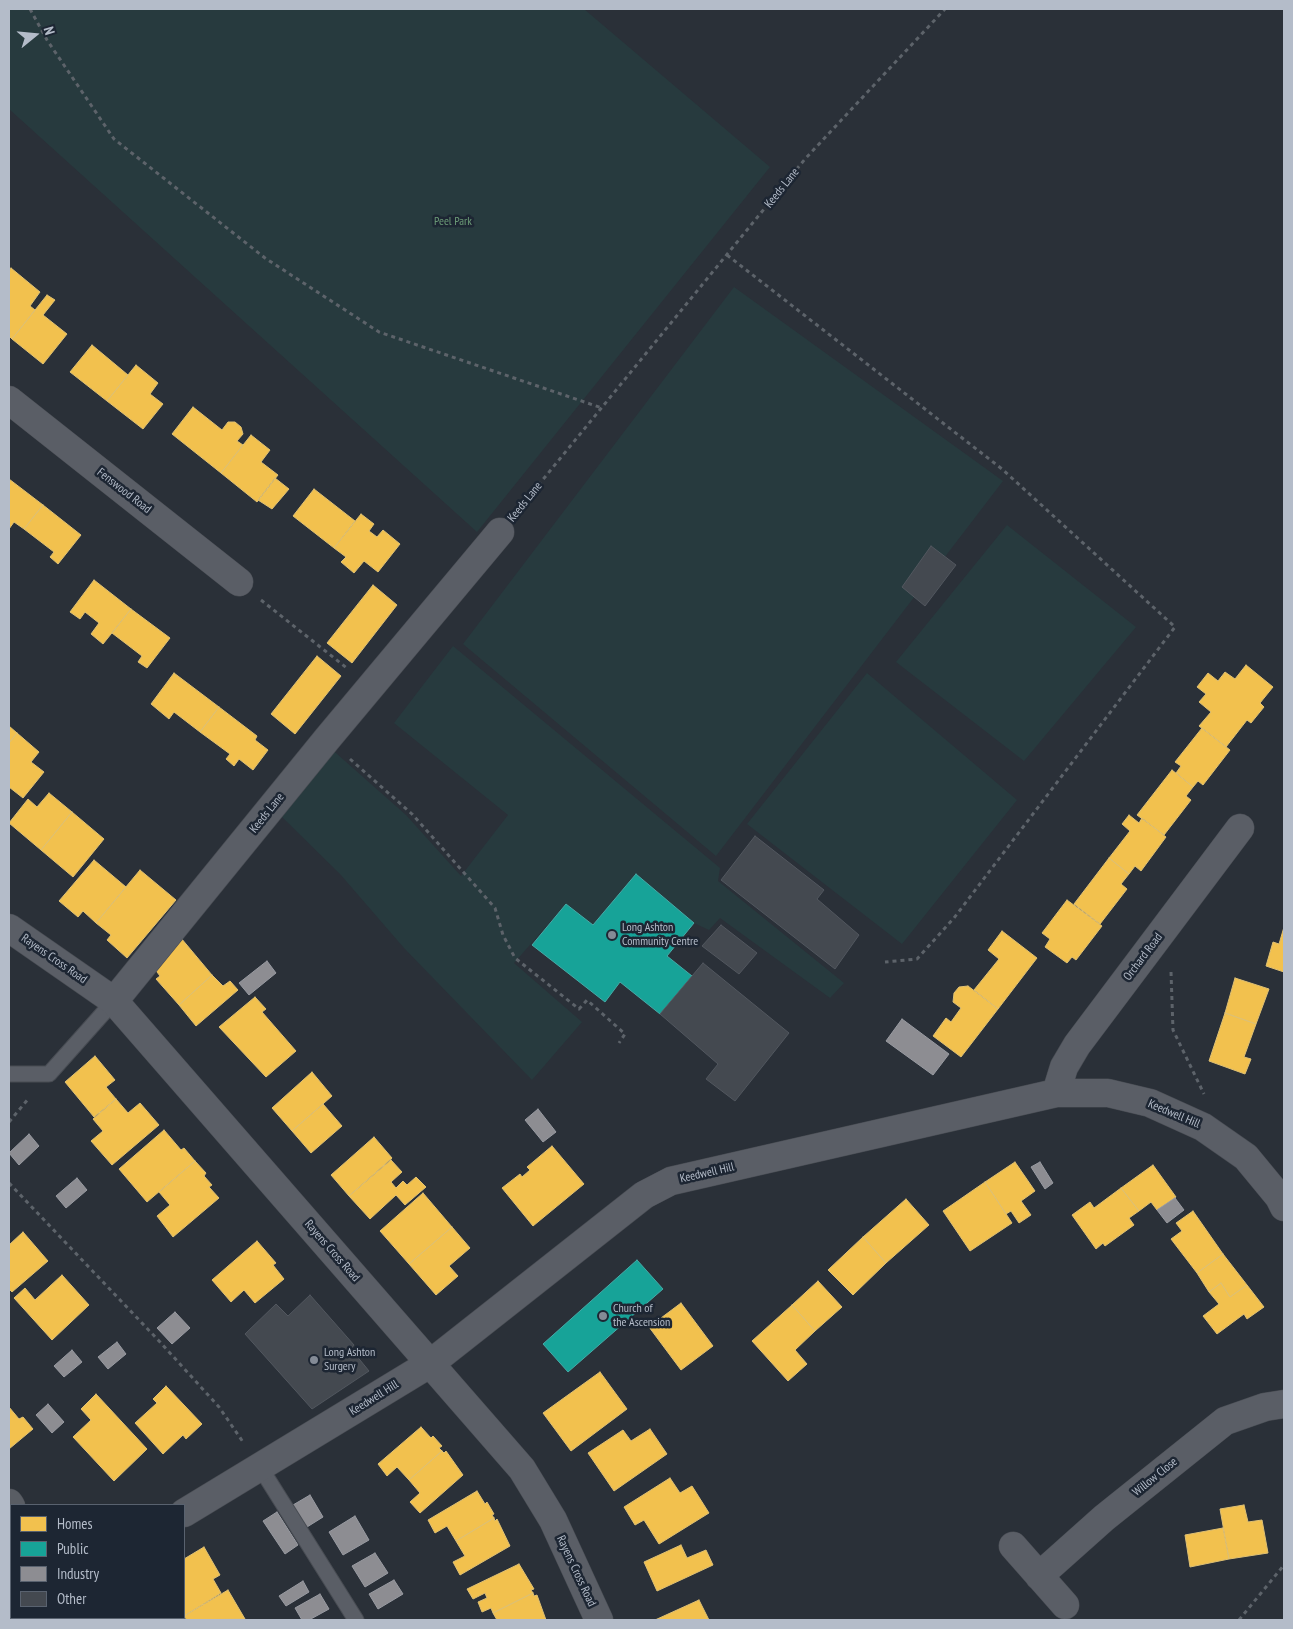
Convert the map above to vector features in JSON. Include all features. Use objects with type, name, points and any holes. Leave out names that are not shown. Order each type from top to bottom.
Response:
[{"type":"street","name":"Fenswood Road","points":[[9,400],[239,582]]},
{"type":"street","name":"Keeds Lane","points":[[114,1001],[327,739],[500,532]]},
{"type":"street","name":"Orchard Road","points":[[1056,1093],[1064,1067],[1077,1044],[1240,828]]},
{"type":"street","name":"Rayens Cross Road","points":[[9,928],[114,1001],[522,1469],[553,1520],[599,1620]]},
{"type":"street","name":"Keedwell Hill","points":[[185,1512],[431,1364],[644,1195],[671,1182],[1056,1093],[1108,1093],[1150,1103],[1203,1126],[1246,1157],[1279,1197],[1284,1207]]},
{"type":"street","name":"Willow Close","points":[[1039,1576],[1104,1518],[1225,1421],[1265,1407],[1284,1404]]},
{"type":"street","points":[[1013,1546],[1065,1605]]},
{"type":"lane","points":[[9,1074],[49,1074],[114,1001]]},
{"type":"lane","points":[[260,1467],[356,1620]]},
{"type":"path","points":[[30,9],[47,40],[114,139],[264,258],[379,332],[602,408]]},
{"type":"path","name":"Keeds Lane","points":[[500,532],[805,159],[944,9]]},
{"type":"path","points":[[727,255],[1002,469],[1175,627],[954,918],[917,959],[885,962]]},
{"type":"path","points":[[239,582],[370,688]]},
{"type":"path","points":[[327,739],[412,814],[495,908],[503,935],[516,958],[579,1009],[587,1000],[625,1034],[619,1043]]},
{"type":"path","points":[[1170,970],[1173,1030],[1226,1142]]},
{"type":"path","points":[[9,1183],[215,1402],[260,1467]]},
{"type":"path","points":[[1239,1620],[1284,1565]]},
{"type":"green space","name":"Peel Park","points":[[9,9],[584,9],[770,167],[477,532],[9,109]]},
{"type":"green space","points":[[734,287],[1003,481],[716,856],[463,644]]},
{"type":"green space","points":[[1007,525],[1136,627],[1024,761],[896,662]]},
{"type":"green space","points":[[453,646],[720,868],[718,881],[844,983],[830,998],[720,918],[709,930],[694,923],[636,874],[593,925],[566,904],[514,963],[582,1022],[532,1080],[404,948],[340,874],[281,816],[328,746],[406,815],[461,876],[508,815],[394,723]]},
{"type":"green space","points":[[867,673],[1017,800],[902,944],[747,824]]},
{"type":"building: Homes","points":[[11,268],[40,292],[30,306],[35,310],[12,339],[9,336],[9,271]]},
{"type":"building: Homes","points":[[47,295],[55,300],[43,315],[67,334],[43,364],[12,339]]},
{"type":"building: Homes","points":[[92,345],[128,375],[107,401],[70,372]]},
{"type":"building: Homes","points":[[136,365],[158,383],[150,394],[163,404],[143,429],[107,401]]},
{"type":"building: Homes","points":[[193,407],[222,430],[228,422],[235,422],[241,427],[243,434],[237,441],[243,445],[221,473],[172,434]]},
{"type":"building: Homes","points":[[251,435],[270,450],[261,462],[278,475],[257,502],[221,473]]},
{"type":"building: Homes","points":[[275,478],[289,489],[272,509],[258,500]]},
{"type":"building: Homes","points":[[9,479],[43,505],[24,529],[14,522],[9,529]]},
{"type":"building: Homes","points":[[314,489],[355,521],[334,548],[293,516]]},
{"type":"building: Homes","points":[[43,505],[81,535],[58,564],[50,557],[54,552],[24,529]]},
{"type":"building: Homes","points":[[361,514],[374,524],[369,531],[377,537],[383,530],[400,544],[378,572],[364,561],[354,573],[341,562],[346,557],[334,548]]},
{"type":"building: Homes","points":[[94,580],[131,609],[103,644],[91,634],[99,623],[85,612],[80,619],[70,612]]},
{"type":"building: Homes","points":[[373,585],[397,605],[352,663],[327,643]]},
{"type":"building: Homes","points":[[131,609],[170,638],[147,668],[138,662],[142,656],[112,633]]},
{"type":"building: Homes","points":[[317,656],[341,676],[295,734],[271,714]]},
{"type":"building: Homes","points":[[1246,665],[1273,687],[1260,703],[1264,707],[1251,723],[1247,720],[1226,747],[1199,726],[1211,712],[1199,702],[1206,694],[1197,687],[1208,673],[1218,681],[1225,672],[1235,679]]},
{"type":"building: Homes","points":[[174,673],[219,707],[200,732],[174,712],[169,719],[151,704]]},
{"type":"building: Homes","points":[[219,707],[257,736],[255,740],[268,750],[253,770],[239,759],[234,766],[226,759],[230,754],[200,732]]},
{"type":"building: Homes","points":[[9,726],[17,733],[9,743]]},
{"type":"building: Homes","points":[[1202,728],[1230,750],[1203,785],[1198,781],[1193,787],[1176,773],[1181,766],[1175,762]]},
{"type":"building: Homes","points":[[17,733],[39,752],[31,762],[44,772],[23,798],[9,787],[9,743]]},
{"type":"building: Homes","points":[[1172,770],[1193,787],[1186,796],[1191,800],[1164,835],[1137,815]]},
{"type":"building: Homes","points":[[49,793],[72,812],[41,850],[9,823],[28,799],[37,807]]},
{"type":"building: Homes","points":[[72,812],[104,839],[73,877],[41,850]]},
{"type":"building: Homes","points":[[1129,815],[1139,823],[1142,818],[1166,837],[1141,871],[1135,866],[1129,874],[1109,858],[1130,831],[1122,824]]},
{"type":"building: Homes","points":[[1109,858],[1129,874],[1121,884],[1127,889],[1100,924],[1074,904]]},
{"type":"building: Homes","points":[[94,860],[126,887],[96,923],[83,911],[78,917],[59,901]]},
{"type":"building: Homes","points":[[140,870],[176,900],[127,958],[107,940],[111,935],[96,923]]},
{"type":"building: Homes","points":[[1067,900],[1102,926],[1076,960],[1072,957],[1067,963],[1045,947],[1050,939],[1042,933]]},
{"type":"building: Homes","points":[[1284,927],[1284,972],[1266,966],[1273,942],[1279,944]]},
{"type":"building: Homes","points":[[1002,931],[1037,958],[998,1009],[974,990],[999,959],[988,950]]},
{"type":"building: Homes","points":[[181,938],[212,975],[179,1005],[156,979],[160,976],[154,968]]},
{"type":"building: Homes","points":[[212,975],[223,986],[230,981],[238,990],[196,1026],[179,1005]]},
{"type":"building: Homes","points":[[1235,978],[1269,989],[1256,1024],[1225,1013]]},
{"type":"building: Homes","points":[[968,986],[998,1009],[961,1057],[933,1036],[946,1018],[951,1022],[961,1008],[953,1002],[954,993],[959,987]]},
{"type":"building: Homes","points":[[255,997],[266,1009],[262,1012],[296,1051],[266,1077],[219,1027]]},
{"type":"building: Homes","points":[[1225,1013],[1256,1024],[1244,1057],[1251,1059],[1245,1074],[1209,1061]]},
{"type":"building: Homes","points":[[95,1056],[115,1080],[106,1087],[116,1099],[94,1117],[65,1082]]},
{"type":"building: Homes","points":[[312,1072],[332,1096],[292,1131],[272,1108]]},
{"type":"building: Homes","points":[[116,1099],[128,1113],[140,1103],[159,1125],[112,1165],[91,1141],[103,1131],[93,1119]]},
{"type":"building: Homes","points":[[323,1104],[342,1126],[311,1153],[292,1131]]},
{"type":"building: Homes","points":[[164,1130],[181,1150],[184,1148],[195,1161],[147,1202],[119,1169]]},
{"type":"building: Homes","points":[[374,1137],[392,1158],[349,1196],[331,1175]]},
{"type":"building: Homes","points":[[552,1146],[584,1184],[533,1226],[502,1188],[520,1174],[522,1177],[530,1170],[527,1167]]},
{"type":"building: Homes","points":[[391,1160],[402,1172],[391,1182],[396,1188],[403,1181],[407,1185],[416,1177],[426,1187],[405,1205],[396,1195],[370,1219],[349,1196]]},
{"type":"building: Homes","points":[[195,1161],[206,1173],[204,1176],[212,1185],[209,1187],[219,1198],[173,1237],[157,1216],[170,1205],[159,1192]]},
{"type":"building: Homes","points":[[1015,1162],[1035,1191],[1021,1201],[1031,1215],[1019,1223],[1011,1211],[1006,1214],[985,1182]]},
{"type":"building: Homes","points":[[1153,1165],[1176,1197],[1157,1210],[1151,1202],[1139,1211],[1121,1188]]},
{"type":"building: Homes","points":[[985,1182],[1012,1223],[970,1251],[943,1211]]},
{"type":"building: Homes","points":[[1121,1188],[1139,1211],[1129,1218],[1134,1225],[1105,1246],[1103,1243],[1096,1249],[1072,1215],[1090,1202],[1094,1208]]},
{"type":"building: Homes","points":[[423,1193],[452,1227],[409,1264],[380,1231]]},
{"type":"building: Homes","points":[[906,1199],[929,1225],[886,1263],[863,1237]]},
{"type":"building: Homes","points":[[1193,1211],[1223,1254],[1197,1273],[1171,1239],[1182,1231],[1176,1223]]},
{"type":"building: Homes","points":[[452,1227],[470,1248],[449,1266],[458,1276],[436,1295],[409,1264]]},
{"type":"building: Homes","points":[[23,1232],[48,1261],[12,1292],[9,1289],[9,1245]]},
{"type":"building: Homes","points":[[863,1237],[886,1263],[853,1295],[828,1270]]},
{"type":"building: Homes","points":[[257,1241],[276,1263],[273,1265],[284,1279],[255,1303],[244,1290],[231,1302],[212,1280]]},
{"type":"building: Homes","points":[[1223,1254],[1247,1285],[1230,1297],[1221,1283],[1209,1292],[1197,1273]]},
{"type":"building: Homes","points":[[62,1275],[89,1305],[52,1340],[14,1298],[25,1288],[35,1300]]},
{"type":"building: Homes","points":[[818,1281],[842,1307],[815,1331],[792,1305]]},
{"type":"building: Homes","points":[[1221,1283],[1230,1297],[1247,1285],[1264,1307],[1247,1319],[1244,1314],[1217,1334],[1203,1316],[1219,1304],[1209,1292]]},
{"type":"building: Homes","points":[[681,1303],[713,1346],[681,1370],[649,1327]]},
{"type":"building: Homes","points":[[792,1305],[815,1331],[795,1350],[807,1364],[788,1381],[752,1341]]},
{"type":"building: Homes","points":[[600,1372],[627,1409],[571,1451],[543,1413]]},
{"type":"building: Homes","points":[[166,1386],[202,1424],[186,1439],[183,1435],[163,1454],[135,1423],[157,1403],[153,1399]]},
{"type":"building: Homes","points":[[96,1394],[147,1449],[114,1481],[73,1437],[91,1420],[81,1409]]},
{"type":"building: Homes","points":[[9,1407],[19,1419],[23,1417],[33,1429],[9,1449]]},
{"type":"building: Homes","points":[[421,1427],[442,1446],[439,1448],[442,1451],[409,1480],[397,1467],[387,1476],[378,1464]]},
{"type":"building: Homes","points":[[650,1429],[667,1454],[614,1491],[588,1453],[623,1430],[631,1441]]},
{"type":"building: Homes","points":[[442,1451],[444,1453],[446,1451],[463,1475],[420,1513],[410,1502],[420,1493],[409,1480]]},
{"type":"building: Homes","points":[[670,1478],[680,1493],[692,1486],[709,1513],[659,1544],[644,1520],[635,1525],[624,1507]]},
{"type":"building: Homes","points":[[477,1491],[485,1504],[487,1502],[494,1514],[492,1515],[494,1518],[456,1541],[447,1526],[435,1533],[428,1520]]},
{"type":"building: Homes","points":[[1244,1505],[1248,1522],[1262,1520],[1268,1553],[1229,1559],[1220,1509]]},
{"type":"building: Homes","points":[[494,1518],[495,1521],[497,1519],[510,1546],[460,1575],[453,1562],[465,1556],[456,1541]]},
{"type":"building: Homes","points":[[1223,1528],[1229,1559],[1190,1567],[1185,1535]]},
{"type":"building: Homes","points":[[681,1545],[687,1558],[706,1550],[713,1565],[657,1591],[644,1562]]},
{"type":"building: Homes","points":[[204,1547],[220,1575],[213,1579],[221,1593],[185,1615],[185,1558]]},
{"type":"building: Homes","points":[[519,1564],[534,1589],[531,1590],[533,1593],[493,1613],[491,1608],[482,1612],[478,1602],[487,1598],[485,1593],[473,1599],[467,1589]]},
{"type":"building: Homes","points":[[228,1590],[245,1619],[187,1620],[185,1615]]},
{"type":"building: Homes","points":[[533,1593],[534,1596],[537,1595],[546,1620],[497,1620],[493,1613]]},
{"type":"building: Homes","points":[[699,1600],[709,1620],[655,1620]]},
{"type":"building: Public","name":"Long Ashton Community Centre","points":[[636,874],[694,923],[667,956],[692,976],[660,1014],[620,982],[605,1002],[532,945],[566,904],[593,925]]},
{"type":"building: Public","name":"Church of the Ascension","points":[[637,1260],[663,1289],[568,1372],[543,1344]]},
{"type":"building: Industry","points":[[267,961],[276,973],[249,995],[239,983]]},
{"type":"building: Industry","points":[[902,1019],[949,1054],[933,1075],[886,1041]]},
{"type":"building: Industry","points":[[538,1109],[556,1132],[543,1142],[525,1120]]},
{"type":"building: Industry","points":[[29,1134],[39,1146],[19,1165],[9,1153]]},
{"type":"building: Industry","points":[[1040,1162],[1053,1183],[1045,1189],[1031,1167]]},
{"type":"building: Industry","points":[[77,1178],[87,1190],[66,1208],[56,1196]]},
{"type":"building: Industry","points":[[1175,1198],[1184,1210],[1167,1223],[1157,1210]]},
{"type":"building: Industry","points":[[175,1312],[190,1328],[172,1344],[157,1328]]},
{"type":"building: Industry","points":[[117,1342],[126,1354],[108,1369],[98,1357]]},
{"type":"building: Industry","points":[[72,1350],[82,1362],[64,1377],[54,1366]]},
{"type":"building: Industry","points":[[48,1404],[64,1422],[52,1433],[36,1415]]},
{"type":"building: Industry","points":[[310,1495],[323,1517],[307,1527],[293,1505]]},
{"type":"building: Industry","points":[[277,1512],[298,1545],[285,1554],[263,1521]]},
{"type":"building: Industry","points":[[355,1516],[369,1540],[343,1555],[329,1532]]},
{"type":"building: Industry","points":[[375,1553],[388,1573],[365,1587],[352,1566]]},
{"type":"building: Industry","points":[[394,1580],[403,1594],[378,1609],[369,1594]]},
{"type":"building: Industry","points":[[303,1581],[309,1592],[286,1606],[279,1596]]},
{"type":"building: Industry","points":[[320,1594],[329,1609],[309,1620],[302,1620],[295,1608]]},
{"type":"building: Other","points":[[931,546],[956,565],[925,606],[902,587]]},
{"type":"building: Other","points":[[755,836],[824,890],[817,899],[859,935],[835,969],[721,880]]},
{"type":"building: Other","points":[[721,925],[757,953],[739,974],[702,946]]},
{"type":"building: Other","points":[[703,963],[789,1033],[735,1101],[706,1079],[718,1064],[660,1014]]},
{"type":"building: Other","name":"Long Ashton Surgery","points":[[310,1295],[354,1345],[351,1349],[369,1371],[312,1409],[245,1334],[276,1304],[288,1316]]},
{"type":"place","name":"Long Ashton Community Centre","points":[[612,935]]},
{"type":"place","name":"Church of the Ascension","points":[[603,1316]]},
{"type":"place","name":"Long Ashton Surgery","points":[[314,1360]]}]
